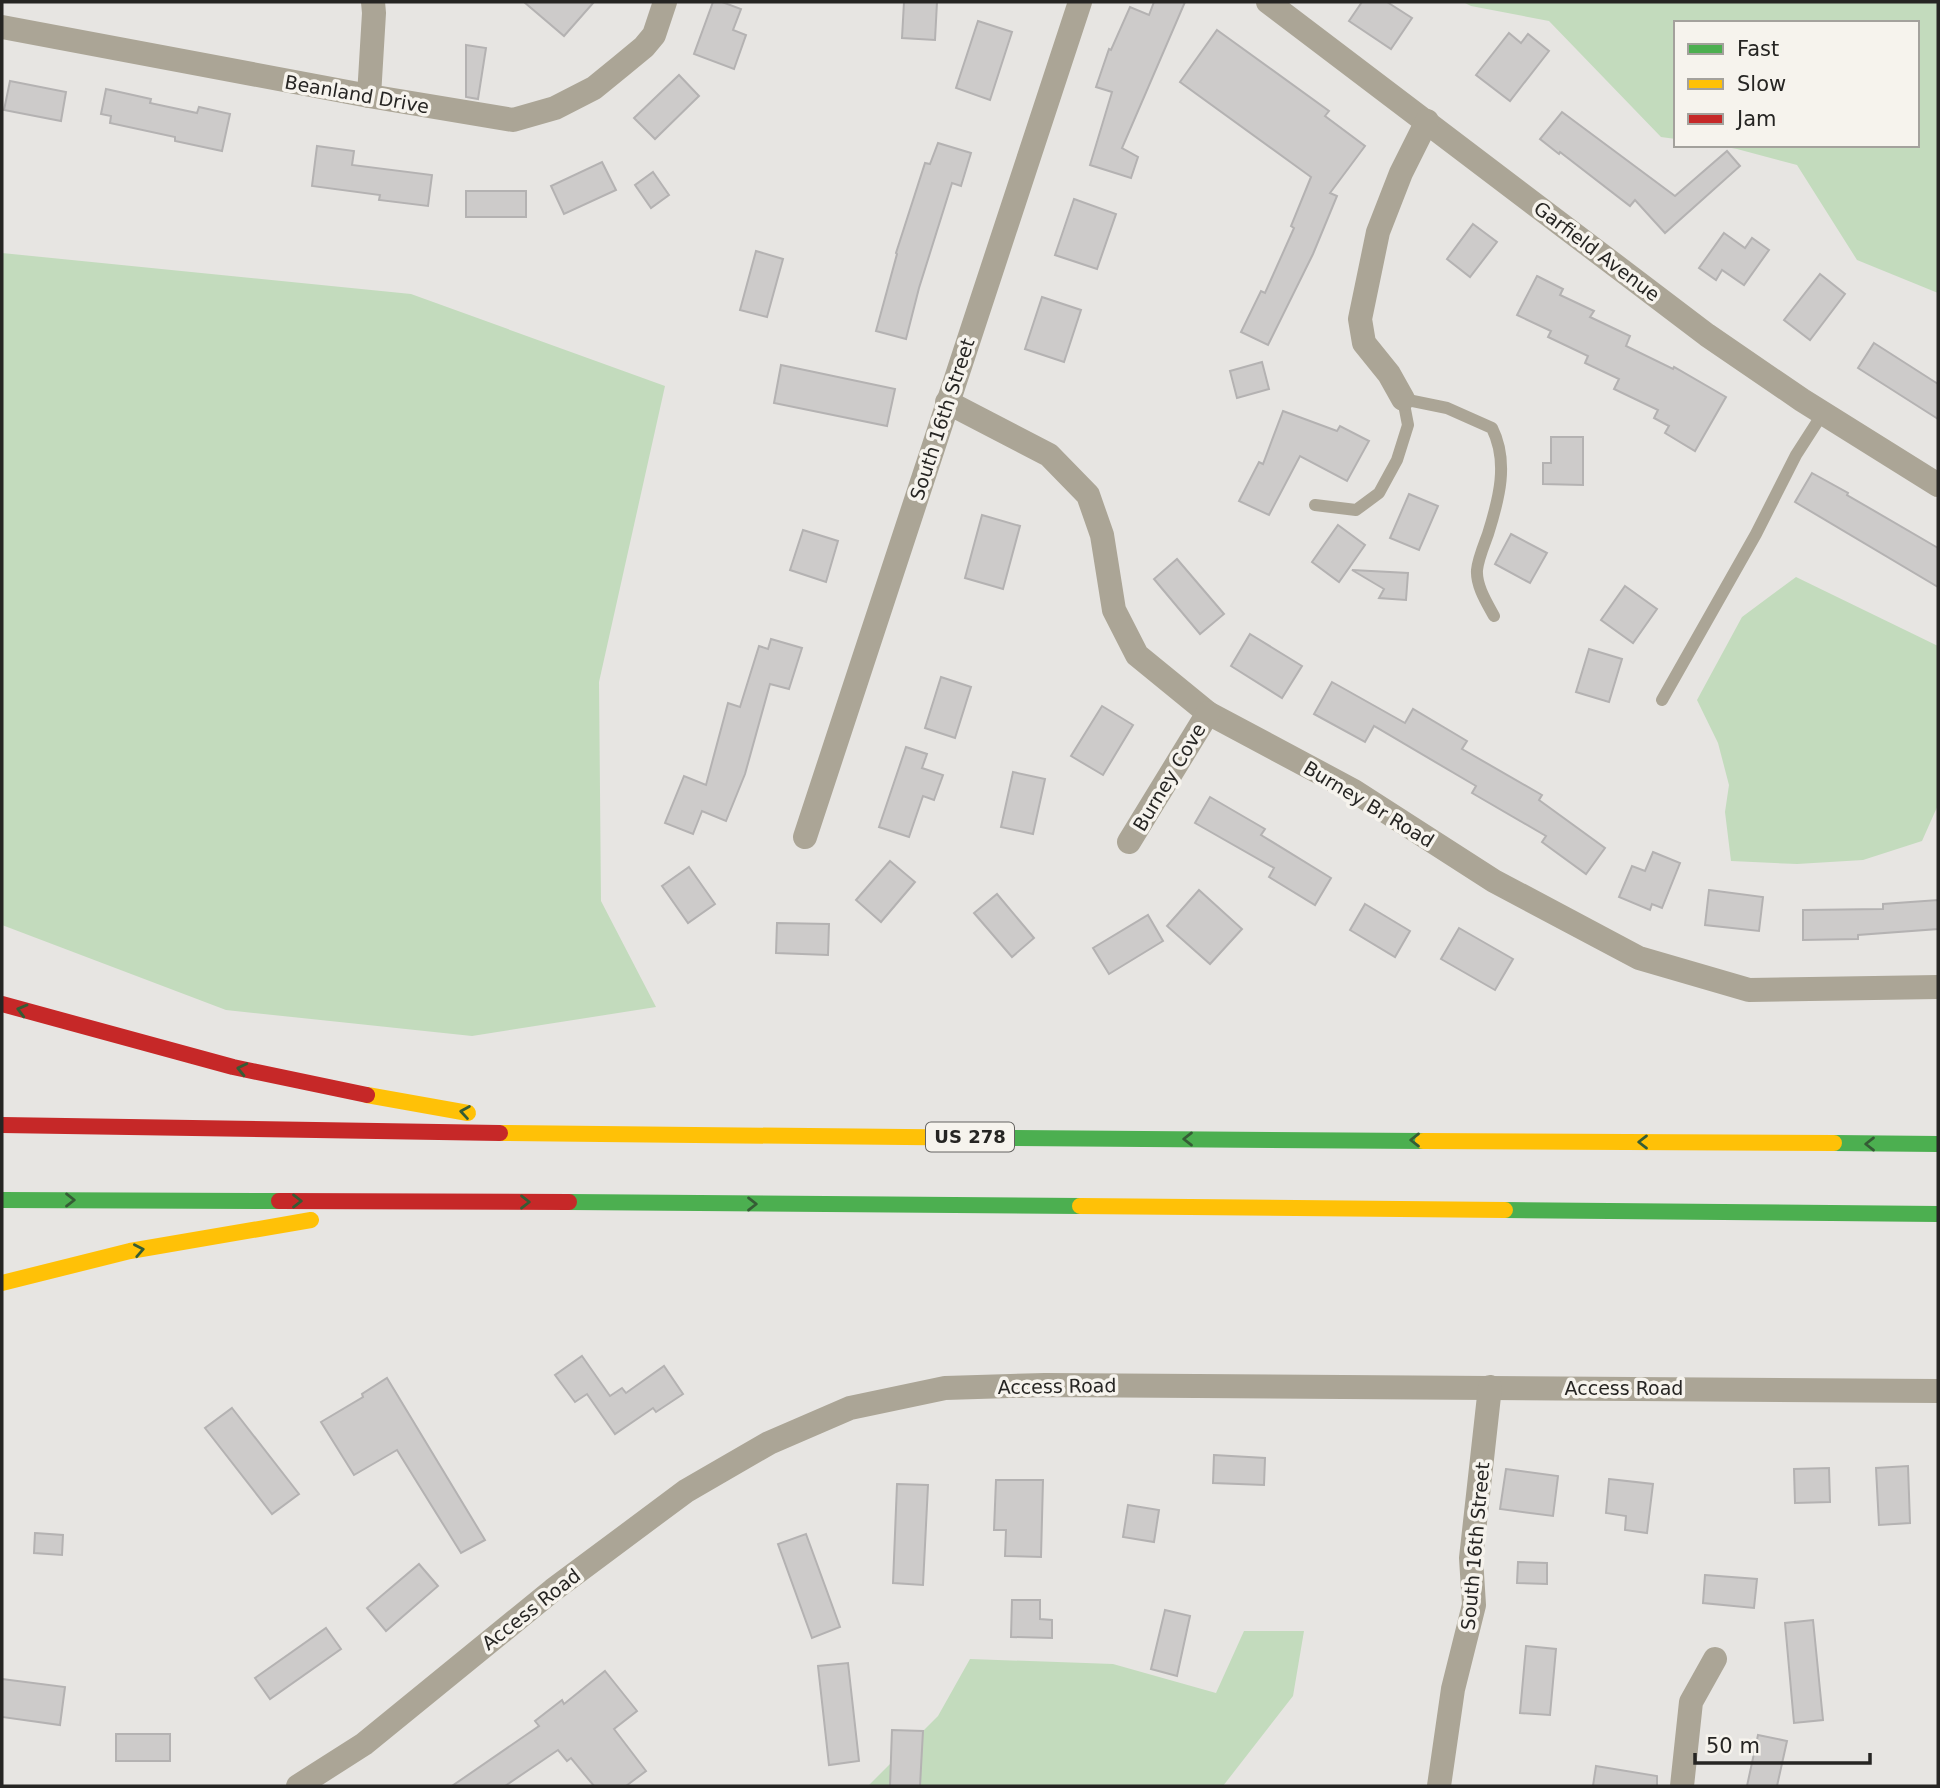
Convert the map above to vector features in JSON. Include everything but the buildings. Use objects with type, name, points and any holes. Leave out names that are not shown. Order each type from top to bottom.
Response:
[{"type":"highway","points":[[2,1004],[233,1067],[385,1099],[605,1135]]},
{"type":"highway","name":"US 278","points":[[2,1125],[605,1135],[1938,1144]]},
{"type":"highway","points":[[2,1200],[476,1201],[1938,1214]]},
{"type":"highway","points":[[2,1283],[130,1251],[284,1223],[476,1201]]},
{"type":"street","points":[[369,96],[373,2]]},
{"type":"street","name":"Beanland Drive","points":[[2,27],[369,96],[513,120],[555,108],[594,88],[644,47],[657,27],[665,2]]},
{"type":"street","name":"South 16th Street","points":[[805,837],[1080,2]]},
{"type":"street","name":"Garfield Avenue","points":[[1268,2],[1707,335],[1823,413],[1938,485]]},
{"type":"street","points":[[1403,399],[1390,374],[1364,344],[1360,319],[1378,232],[1401,173],[1427,121]]},
{"type":"street","name":"Burney Br Road","points":[[947,402],[1049,455],[1088,495],[1102,535],[1114,610],[1138,654],[1208,713],[1354,791],[1494,881],[1639,958],[1749,990],[1938,987]]},
{"type":"street","name":"Burney Cove","points":[[1129,842],[1208,713]]},
{"type":"street","name":"Access Road","points":[[298,1786],[364,1744],[552,1590],[686,1490],[769,1443],[850,1408],[944,1388],[1045,1385],[1938,1391]]},
{"type":"street","name":"South 16th Street","points":[[1439,1786],[1453,1689],[1474,1605],[1471,1558],[1490,1387]]},
{"type":"street","points":[[1682,1786],[1691,1702],[1715,1659]]},
{"type":"lane","points":[[1315,505],[1356,510],[1378,493],[1397,460],[1408,425],[1403,399],[1447,408],[1492,428],[1500,444],[1502,469],[1496,509],[1477,571],[1479,586],[1494,616]]},
{"type":"lane","points":[[1662,700],[1756,534],[1796,455],[1823,413]]},
{"type":"green space","points":[[1463,2],[1938,2],[1938,293],[1857,260],[1797,165],[1726,147],[1919,147],[1919,21],[1674,21],[1674,139],[1661,137],[1549,21],[1471,6]]},
{"type":"green space","points":[[2,253],[411,294],[665,386],[599,682],[601,901],[656,1007],[472,1036],[226,1010],[2,925]]},
{"type":"green space","points":[[1796,577],[1938,646],[1938,805],[1922,841],[1863,860],[1797,864],[1731,861],[1725,812],[1729,785],[1718,743],[1697,700],[1742,617]]},
{"type":"green space","points":[[1244,1631],[1304,1631],[1293,1696],[1223,1786],[868,1786],[938,1716],[970,1659],[1113,1664],[1216,1693]]},
{"type":"traffic: fast","points":[[1001,1138],[1423,1141]]},
{"type":"traffic: fast","points":[[1834,1143],[1938,1144]]},
{"type":"traffic: fast","points":[[2,1200],[279,1201]]},
{"type":"traffic: fast","points":[[569,1202],[1080,1206]]},
{"type":"traffic: fast","points":[[1505,1210],[1938,1214]]},
{"type":"traffic: slow","points":[[367,1095],[468,1113]]},
{"type":"traffic: slow","points":[[500,1133],[1001,1138]]},
{"type":"traffic: slow","points":[[1423,1141],[1834,1143]]},
{"type":"traffic: slow","points":[[1080,1206],[1505,1210]]},
{"type":"traffic: slow","points":[[2,1283],[130,1251],[311,1220]]},
{"type":"traffic: jam","points":[[2,1004],[233,1067],[367,1095]]},
{"type":"traffic: jam","points":[[2,1125],[500,1133]]},
{"type":"traffic: jam","points":[[279,1201],[569,1202]]}]
